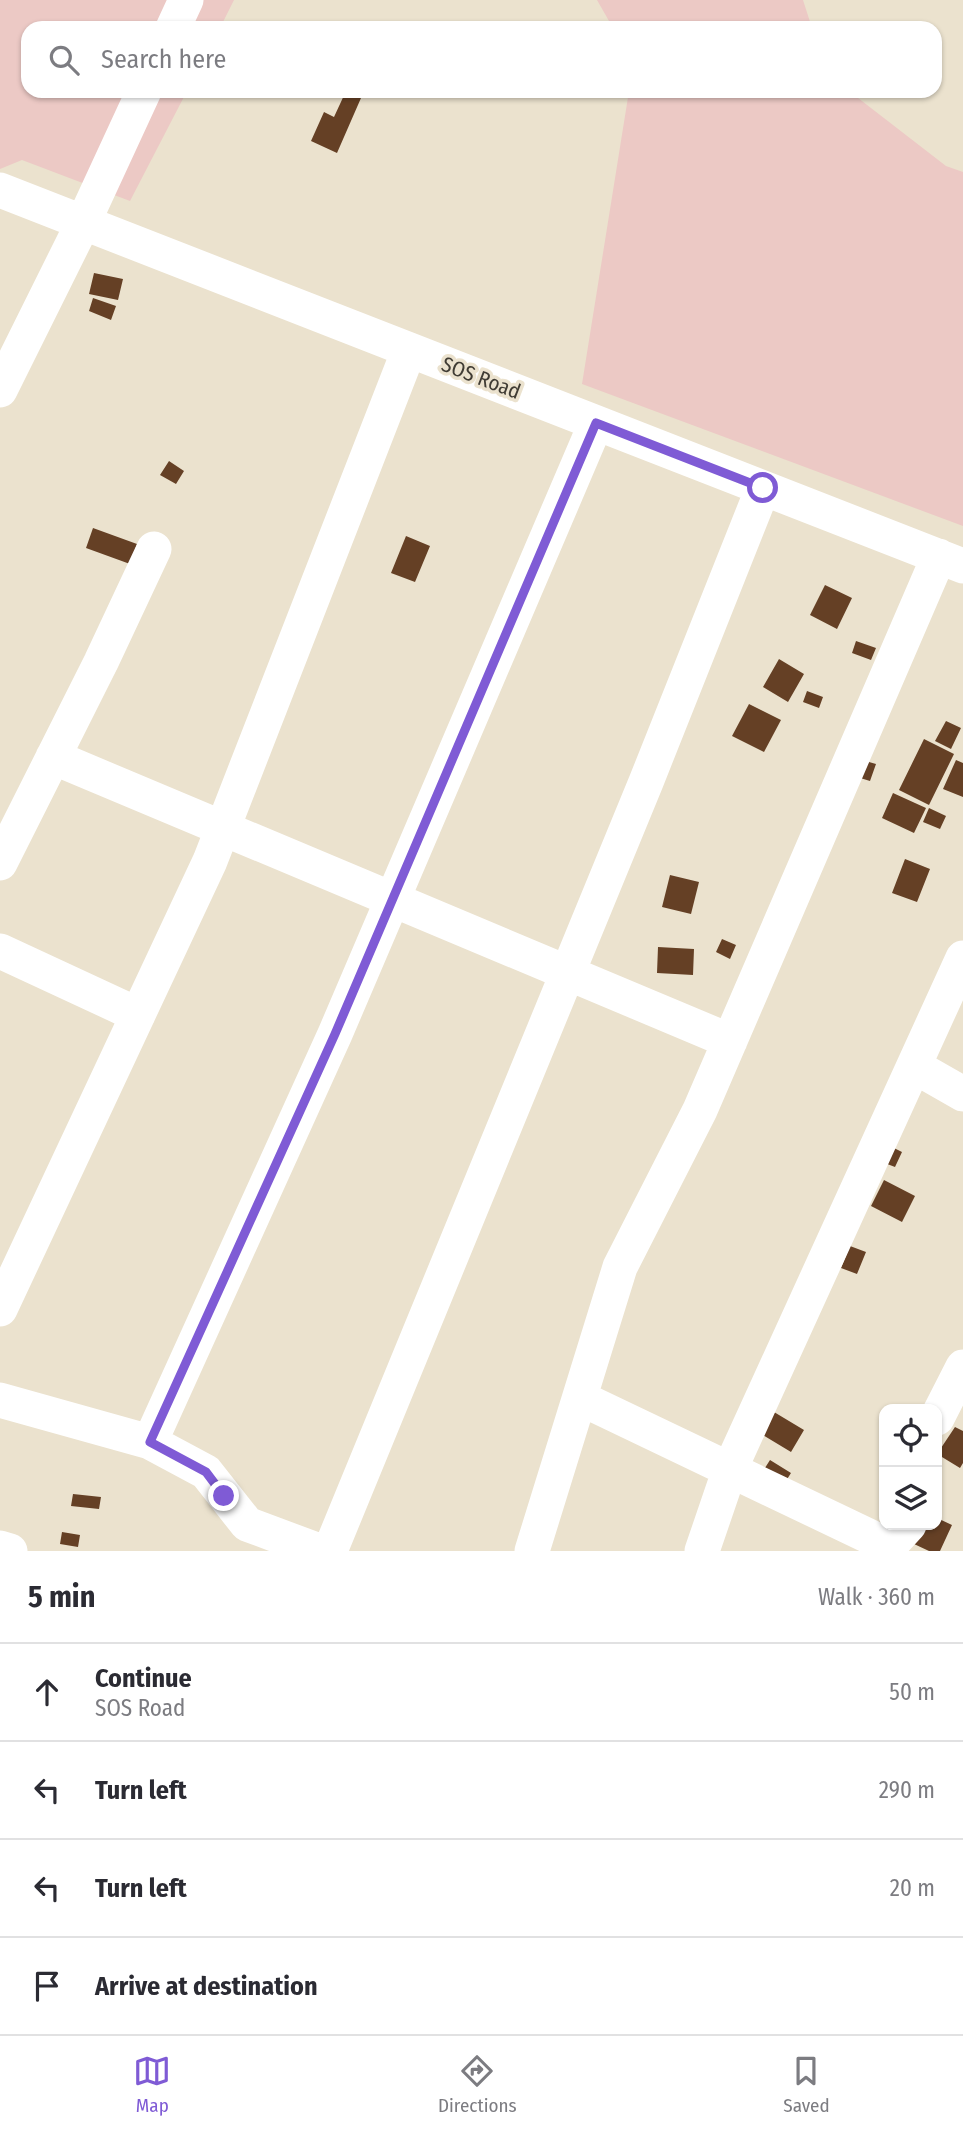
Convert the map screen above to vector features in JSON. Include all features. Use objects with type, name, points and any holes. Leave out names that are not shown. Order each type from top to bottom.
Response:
[{"type":"street","points":[[176,21],[186,0]]},
{"type":"street","points":[[0,390],[83,223],[141,98]]},
{"type":"street","name":"SOS Road","points":[[0,190],[951,561]]},
{"type":"street","points":[[0,1309],[210,861],[409,350]]},
{"type":"street","points":[[150,1442],[335,1034],[596,423]]},
{"type":"street","points":[[330,1551],[763,488]]},
{"type":"street","points":[[0,863],[101,662],[154,549]]},
{"type":"street","points":[[532,1551],[621,1267],[700,1110],[951,561]]},
{"type":"street","points":[[53,757],[730,1041]]},
{"type":"street","points":[[0,951],[138,1015]]},
{"type":"street","points":[[702,1551],[730,1469],[963,958]]},
{"type":"street","points":[[914,1066],[963,1094]]},
{"type":"street","points":[[942,1408],[963,1367]]},
{"type":"street","points":[[580,1398],[879,1541],[897,1538],[904,1530]]},
{"type":"street","points":[[0,1400],[150,1442],[206,1472],[247,1524],[319,1551]]},
{"type":"street","points":[[0,1548],[10,1551]]},
{"type":"shaded area","points":[[0,0],[234,0],[224,21],[21,21],[21,98],[183,98],[130,201],[22,160],[0,169]]},
{"type":"shaded area","points":[[597,0],[803,0],[810,21],[609,21]]},
{"type":"shaded area","points":[[628,98],[858,98],[946,166],[963,172],[963,526],[582,384]]},
{"type":"building","points":[[343,98],[361,98],[337,153],[311,141],[324,112],[334,117]]},
{"type":"building","points":[[94,273],[123,279],[118,300],[89,294]]},
{"type":"building","points":[[93,298],[116,306],[111,320],[89,311]]},
{"type":"building","points":[[169,461],[184,471],[176,484],[160,475]]},
{"type":"building","points":[[93,528],[137,544],[130,564],[86,548]]},
{"type":"building","points":[[406,536],[430,546],[415,582],[391,573]]},
{"type":"building","points":[[825,585],[852,598],[837,629],[810,615]]},
{"type":"building","points":[[856,641],[876,648],[871,660],[852,653]]},
{"type":"building","points":[[779,659],[804,674],[788,702],[763,687]]},
{"type":"building","points":[[807,691],[823,697],[819,708],[803,702]]},
{"type":"building","points":[[749,704],[781,720],[764,752],[732,736]]},
{"type":"building","points":[[946,721],[961,728],[951,749],[935,741]]},
{"type":"building","points":[[924,739],[954,754],[929,805],[899,790]]},
{"type":"building","points":[[862,760],[876,764],[870,781],[857,777]]},
{"type":"building","points":[[956,760],[963,763],[963,797],[943,789]]},
{"type":"building","points":[[893,793],[926,808],[914,833],[882,818]]},
{"type":"building","points":[[929,808],[946,816],[940,829],[923,822]]},
{"type":"building","points":[[905,859],[930,869],[917,902],[892,893]]},
{"type":"building","points":[[670,875],[699,882],[691,914],[662,907]]},
{"type":"building","points":[[722,939],[736,945],[730,959],[716,952]]},
{"type":"building","points":[[658,947],[694,949],[693,975],[657,973]]},
{"type":"building","points":[[890,1146],[902,1152],[895,1167],[882,1162]]},
{"type":"building","points":[[884,1180],[915,1196],[902,1222],[871,1206]]},
{"type":"building","points":[[850,1246],[866,1252],[857,1274],[841,1268]]},
{"type":"building","points":[[774,1412],[804,1430],[791,1452],[761,1434]]},
{"type":"building","points":[[955,1427],[963,1431],[963,1463],[960,1468],[942,1457],[942,1446]]},
{"type":"building","points":[[770,1460],[791,1473],[784,1484],[763,1471]]},
{"type":"building","points":[[73,1494],[101,1497],[99,1509],[71,1506]]},
{"type":"building","points":[[942,1520],[952,1525],[940,1551],[929,1551],[914,1544],[921,1530],[942,1530]]},
{"type":"building","points":[[62,1532],[80,1535],[78,1547],[60,1544]]},
{"type":"route","points":[[224,1496],[206,1472],[150,1442],[335,1034],[596,423],[763,488]]}]
